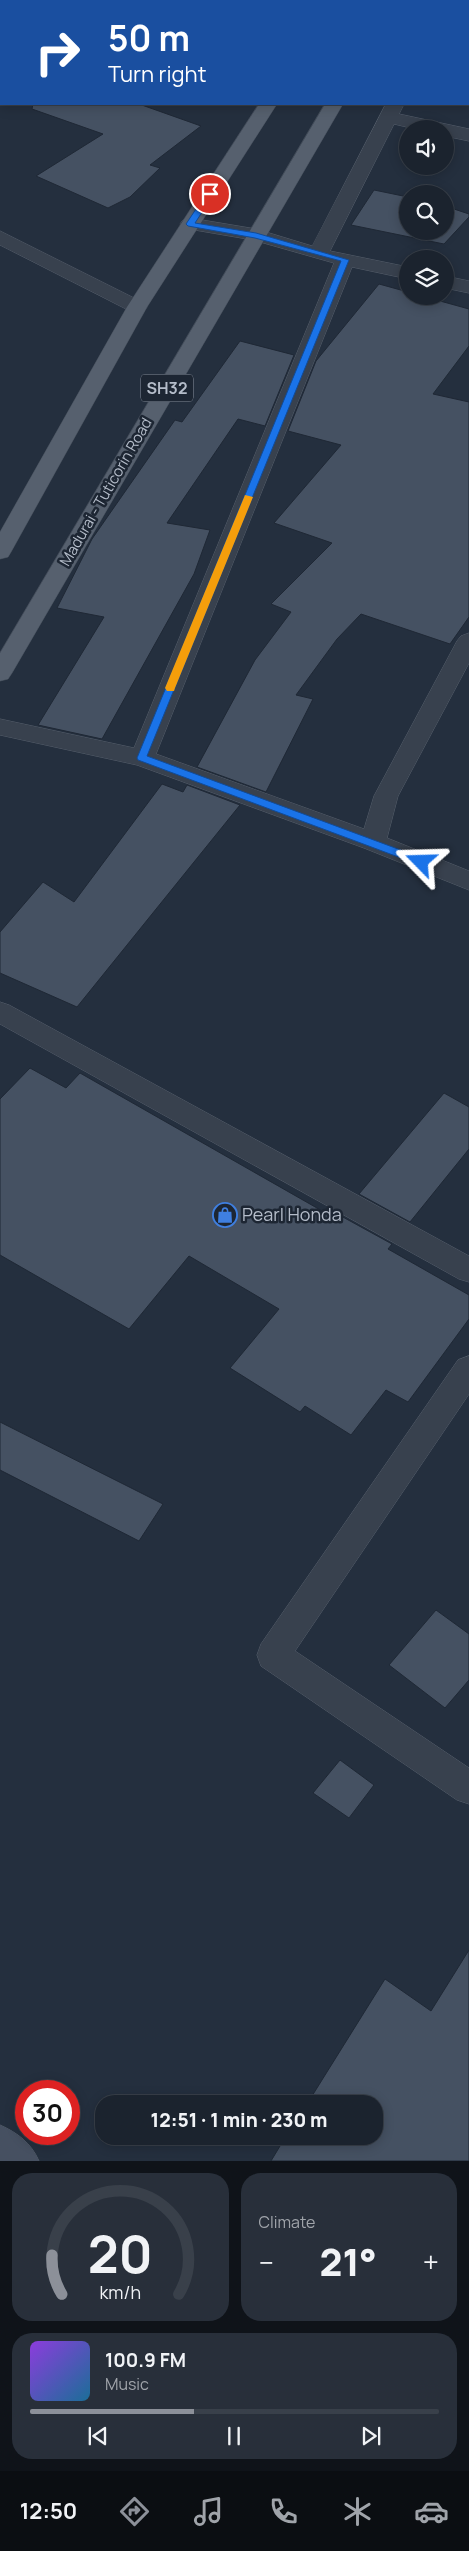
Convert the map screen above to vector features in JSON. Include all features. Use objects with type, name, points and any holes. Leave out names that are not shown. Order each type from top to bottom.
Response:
[{"type":"main road","points":[[0,552],[138,306],[267,105]]},
{"type":"main road","name":"Madurai - Tuticorin Road","points":[[0,673],[333,105]]},
{"type":"street","points":[[318,254],[392,110],[417,120]]},
{"type":"street","points":[[454,132],[469,135]]},
{"type":"street","points":[[190,224],[256,236],[318,254],[399,271]]},
{"type":"street","points":[[0,237],[138,306]]},
{"type":"street","points":[[142,758],[345,260]]},
{"type":"street","points":[[454,284],[469,287]]},
{"type":"street","points":[[373,842],[386,796],[469,641]]},
{"type":"street","points":[[0,726],[142,758],[373,842],[469,882]]},
{"type":"street","points":[[0,1012],[469,1270]]},
{"type":"street","points":[[469,1369],[273,1655],[469,1788]]},
{"type":"street","points":[[0,2144],[20,2161]]},
{"type":"building","points":[[33,105],[142,105],[201,126],[150,165],[160,168],[130,197],[108,208],[36,176],[103,134],[32,109]]},
{"type":"building","points":[[374,190],[399,195],[399,235],[351,225]]},
{"type":"building","points":[[454,209],[469,214],[469,217],[454,233]]},
{"type":"building","points":[[424,240],[448,240],[444,244]]},
{"type":"building","points":[[379,284],[399,290],[399,305],[454,305],[469,309],[469,346],[433,394],[469,402],[469,617],[450,644],[361,614],[337,639],[296,695],[313,699],[266,792],[197,767],[255,660],[291,612],[271,604],[332,543],[274,523],[341,445],[288,431],[316,361]]},
{"type":"building","points":[[240,341],[294,355],[265,426],[238,419],[167,523],[210,530],[194,574],[102,739],[38,725],[104,617],[57,608],[92,539],[175,420],[182,422]]},
{"type":"building","points":[[162,784],[183,792],[187,785],[240,805],[77,1007],[0,973],[0,932],[43,882],[74,902]]},
{"type":"building","points":[[30,1068],[66,1088],[80,1073],[338,1220],[341,1216],[392,1244],[388,1249],[469,1295],[469,1319],[408,1402],[386,1390],[351,1435],[305,1406],[300,1412],[230,1368],[279,1309],[189,1256],[129,1329],[0,1255],[0,1099]]},
{"type":"building","points":[[444,1093],[469,1107],[469,1149],[410,1222],[359,1194]]},
{"type":"building","points":[[0,1422],[163,1504],[139,1541],[0,1470]]},
{"type":"building","points":[[436,1610],[469,1634],[469,1680],[445,1708],[389,1665]]},
{"type":"building","points":[[340,1760],[374,1785],[349,1818],[313,1793]]},
{"type":"building","points":[[469,1950],[469,2161],[271,2161],[281,2145],[383,2145],[383,2095],[313,2095],[385,1979],[431,2011]]},
{"type":"slow traffic","points":[[170,688],[248,497]]},
{"type":"place","name":"Pearl Honda","points":[[225,1215]]},
{"type":"route","points":[[210,194],[190,224],[256,236],[345,260],[142,758],[373,842],[421,862]]}]
